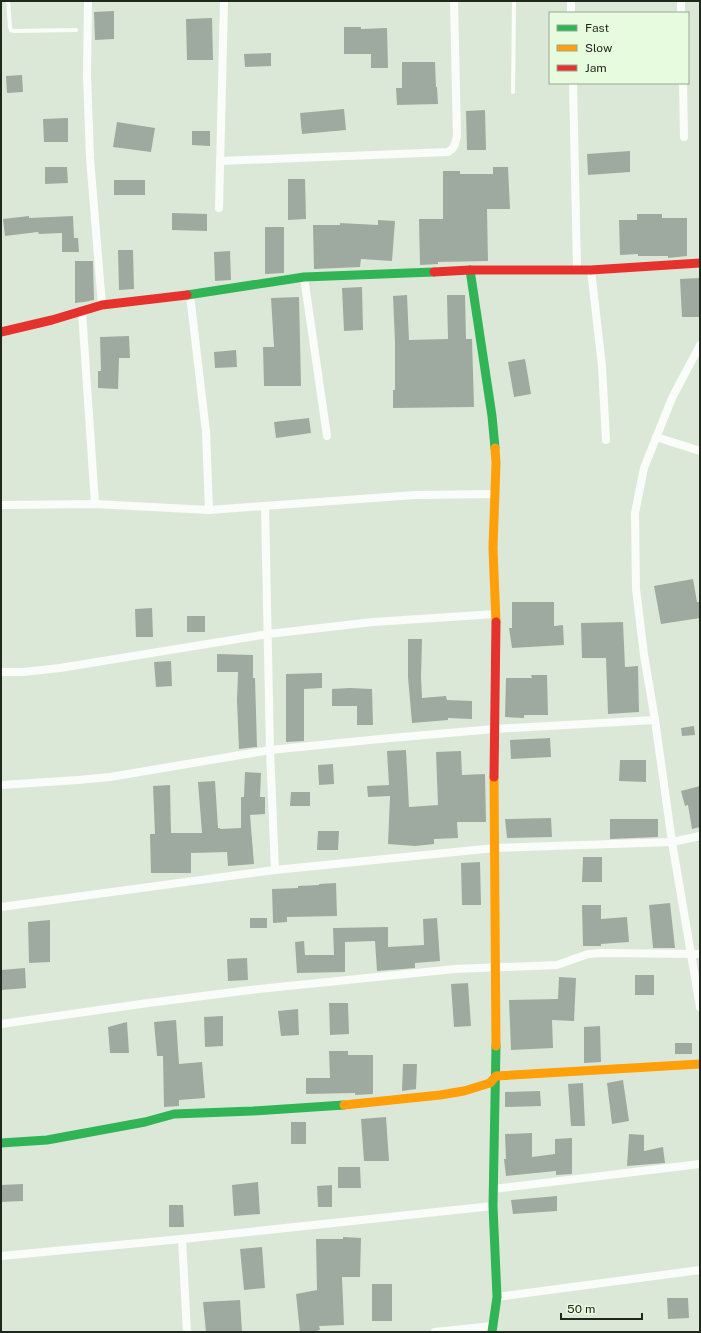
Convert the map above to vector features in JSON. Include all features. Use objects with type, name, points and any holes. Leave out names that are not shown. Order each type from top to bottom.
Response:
[{"type":"street","points":[[88,1],[87,75],[90,158],[102,305]]},
{"type":"street","points":[[219,208],[224,1]]},
{"type":"street","points":[[220,161],[448,152],[453,149],[457,136],[454,1]]},
{"type":"street","points":[[571,1],[572,12]]},
{"type":"street","points":[[681,1],[681,12]]},
{"type":"street","points":[[573,84],[577,269]]},
{"type":"street","points":[[682,84],[684,137]]},
{"type":"street","points":[[1,332],[82,312],[102,305],[190,295],[304,277],[470,270],[591,270],[700,263]]},
{"type":"street","points":[[435,1332],[492,1329],[497,1297],[493,1206],[496,1076],[494,729],[496,614],[493,548],[496,463],[492,416],[470,270]]},
{"type":"street","points":[[591,270],[602,366],[606,440]]},
{"type":"street","points":[[304,277],[327,436]]},
{"type":"street","points":[[190,295],[206,432],[209,510]]},
{"type":"street","points":[[82,312],[95,504]]},
{"type":"street","points":[[700,345],[672,398],[656,437],[644,468],[635,512],[636,589],[644,655],[655,720],[672,842],[696,954],[700,1007]]},
{"type":"street","points":[[656,437],[700,451]]},
{"type":"street","points":[[1,505],[95,504],[209,510],[415,495],[495,494]]},
{"type":"street","points":[[265,506],[270,750],[275,870]]},
{"type":"street","points":[[1,672],[23,672],[60,668],[268,634],[373,622],[496,614]]},
{"type":"street","points":[[1,785],[110,777],[270,750],[494,729],[655,720]]},
{"type":"street","points":[[1,906],[275,870],[495,848],[672,842],[700,836]]},
{"type":"street","points":[[1,1024],[243,991],[455,969],[557,965],[588,954],[696,954]]},
{"type":"street","points":[[1,1143],[47,1140],[108,1130],[174,1114],[253,1111],[353,1104],[440,1095],[464,1091],[485,1085],[490,1083],[496,1076],[700,1064]]},
{"type":"street","points":[[493,1189],[700,1164]]},
{"type":"street","points":[[1,1256],[182,1239],[493,1206]]},
{"type":"street","points":[[182,1239],[187,1332]]},
{"type":"street","points":[[497,1297],[700,1270]]},
{"type":"lane","points":[[8,1],[11,30],[76,30]]},
{"type":"lane","points":[[513,92],[514,1]]},
{"type":"building","points":[[114,11],[114,39],[95,40],[94,12]]},
{"type":"building","points":[[212,18],[213,60],[187,60],[186,19]]},
{"type":"building","points":[[344,27],[361,27],[361,29],[387,28],[388,68],[371,68],[371,54],[344,54]]},
{"type":"building","points":[[271,53],[271,66],[245,67],[244,54]]},
{"type":"building","points":[[402,62],[435,62],[438,104],[397,105],[396,88],[402,88]]},
{"type":"building","points":[[22,75],[23,92],[7,93],[6,76]]},
{"type":"building","points":[[344,109],[346,130],[302,134],[300,113]]},
{"type":"building","points":[[485,110],[486,150],[467,150],[466,111]]},
{"type":"building","points":[[68,118],[68,142],[44,142],[43,119]]},
{"type":"building","points":[[117,122],[155,128],[151,152],[113,147]]},
{"type":"building","points":[[192,131],[210,131],[210,146],[192,145]]},
{"type":"building","points":[[630,151],[630,172],[588,175],[587,154]]},
{"type":"building","points":[[45,167],[67,167],[68,183],[45,184]]},
{"type":"building","points":[[493,167],[508,167],[510,209],[487,209],[488,261],[438,262],[438,264],[420,265],[419,219],[443,219],[443,171],[460,171],[460,174],[493,174]]},
{"type":"building","points":[[288,179],[305,179],[306,219],[288,220]]},
{"type":"building","points":[[114,180],[145,180],[145,195],[114,195]]},
{"type":"building","points":[[172,213],[207,214],[207,231],[172,230]]},
{"type":"building","points":[[637,214],[662,214],[662,218],[687,218],[687,256],[668,258],[668,256],[638,256],[638,254],[620,255],[619,220],[637,220]]},
{"type":"building","points":[[29,216],[29,218],[73,216],[74,238],[78,238],[79,252],[62,252],[62,233],[39,234],[38,232],[5,236],[3,219]]},
{"type":"building","points":[[378,220],[395,221],[392,261],[361,259],[360,267],[314,269],[313,225],[340,225],[340,223],[378,225]]},
{"type":"building","points":[[265,227],[284,227],[284,273],[265,274]]},
{"type":"building","points":[[118,250],[133,250],[134,289],[119,290]]},
{"type":"building","points":[[230,251],[231,280],[215,281],[214,252]]},
{"type":"building","points":[[75,261],[93,261],[94,300],[75,303]]},
{"type":"building","points":[[700,278],[700,317],[682,317],[680,279]]},
{"type":"building","points":[[362,287],[363,330],[344,331],[342,288]]},
{"type":"building","points":[[407,295],[409,340],[448,339],[447,295],[465,295],[466,339],[472,339],[474,407],[393,408],[393,390],[395,390],[395,342],[393,296]]},
{"type":"building","points":[[299,297],[301,386],[264,386],[263,347],[274,347],[271,298]]},
{"type":"building","points":[[129,336],[130,358],[119,358],[118,389],[98,388],[98,371],[101,371],[100,337]]},
{"type":"building","points":[[236,350],[237,367],[215,368],[214,352]]},
{"type":"building","points":[[525,359],[531,394],[514,397],[508,362]]},
{"type":"building","points":[[309,418],[311,433],[276,438],[274,422]]},
{"type":"building","points":[[693,579],[697,602],[700,602],[700,618],[661,624],[654,586]]},
{"type":"building","points":[[512,602],[554,602],[554,626],[563,625],[564,645],[512,648],[509,628],[512,628]]},
{"type":"building","points":[[152,608],[153,637],[136,637],[135,609]]},
{"type":"building","points":[[187,616],[205,616],[205,632],[187,632]]},
{"type":"building","points":[[623,622],[625,667],[638,666],[639,712],[608,714],[606,658],[582,658],[581,623]]},
{"type":"building","points":[[408,639],[422,639],[422,698],[446,696],[447,700],[472,701],[472,719],[448,718],[448,720],[412,723],[408,677]]},
{"type":"building","points":[[217,654],[253,655],[257,747],[239,749],[237,701],[238,672],[217,672]]},
{"type":"building","points":[[171,661],[172,686],[156,687],[154,662]]},
{"type":"building","points":[[322,673],[322,688],[304,689],[304,741],[286,742],[286,674]]},
{"type":"building","points":[[531,675],[547,675],[548,715],[524,715],[524,718],[505,717],[506,678],[532,678]]},
{"type":"building","points":[[332,689],[372,689],[373,725],[357,725],[357,706],[332,706]]},
{"type":"building","points":[[694,726],[695,735],[682,736],[681,728]]},
{"type":"building","points":[[550,738],[551,757],[511,759],[510,740]]},
{"type":"building","points":[[406,750],[409,807],[438,805],[436,752],[461,751],[462,775],[485,774],[486,822],[457,822],[458,838],[434,839],[434,844],[415,846],[388,844],[390,796],[368,797],[367,786],[389,785],[387,751]]},
{"type":"building","points":[[620,760],[646,760],[646,782],[619,781]]},
{"type":"building","points":[[333,764],[334,784],[319,785],[318,765]]},
{"type":"building","points":[[245,772],[261,773],[260,797],[265,797],[265,814],[250,815],[254,864],[228,866],[227,852],[191,853],[191,873],[151,873],[150,834],[155,834],[153,786],[170,785],[171,833],[202,833],[198,782],[215,781],[218,828],[241,828],[241,797],[244,797]]},
{"type":"building","points":[[700,786],[700,827],[692,829],[688,805],[685,806],[681,791]]},
{"type":"building","points":[[291,792],[310,792],[310,806],[290,806]]},
{"type":"building","points":[[551,818],[552,837],[507,838],[505,819]]},
{"type":"building","points":[[610,819],[658,819],[658,837],[610,839]]},
{"type":"building","points":[[318,831],[339,831],[338,850],[317,850]]},
{"type":"building","points":[[583,857],[602,857],[602,882],[582,882]]},
{"type":"building","points":[[480,862],[481,905],[462,905],[461,863]]},
{"type":"building","points":[[336,883],[337,916],[287,917],[287,922],[273,923],[272,889],[298,888],[298,886]]},
{"type":"building","points":[[670,903],[675,948],[653,948],[649,905]]},
{"type":"building","points":[[582,905],[601,905],[601,919],[627,917],[629,942],[601,944],[601,946],[583,946]]},
{"type":"building","points":[[250,918],[267,918],[267,928],[250,928]]},
{"type":"building","points":[[437,918],[440,961],[415,963],[415,968],[377,971],[375,941],[345,942],[345,972],[297,973],[295,942],[304,941],[305,955],[334,955],[333,928],[388,927],[388,947],[424,945],[423,919]]},
{"type":"building","points":[[50,920],[50,962],[29,963],[28,922]]},
{"type":"building","points":[[247,958],[248,980],[228,981],[227,959]]},
{"type":"building","points":[[25,968],[26,988],[1,990],[1,970]]},
{"type":"building","points":[[635,975],[654,975],[654,995],[635,995]]},
{"type":"building","points":[[559,977],[576,978],[574,1021],[552,1020],[553,1048],[511,1050],[509,1000],[558,999]]},
{"type":"building","points":[[468,983],[471,1026],[454,1027],[451,984]]},
{"type":"building","points":[[329,1003],[348,1003],[349,1034],[330,1035]]},
{"type":"building","points":[[298,1009],[299,1035],[281,1036],[278,1011]]},
{"type":"building","points":[[223,1016],[223,1046],[205,1047],[204,1017]]},
{"type":"building","points":[[176,1020],[179,1064],[202,1062],[205,1098],[179,1100],[179,1106],[164,1107],[163,1056],[157,1056],[154,1022]]},
{"type":"building","points":[[127,1022],[129,1053],[110,1053],[108,1027]]},
{"type":"building","points":[[600,1026],[601,1062],[584,1063],[584,1027]]},
{"type":"building","points":[[675,1043],[692,1043],[692,1054],[675,1054]]},
{"type":"building","points":[[329,1051],[348,1051],[348,1055],[373,1055],[373,1094],[306,1094],[306,1078],[330,1078]]},
{"type":"building","points":[[403,1064],[417,1064],[416,1089],[402,1091]]},
{"type":"building","points":[[623,1080],[629,1121],[612,1124],[607,1083]]},
{"type":"building","points":[[583,1083],[585,1126],[571,1126],[568,1084]]},
{"type":"building","points":[[540,1091],[541,1106],[505,1107],[505,1092]]},
{"type":"building","points":[[386,1117],[389,1161],[364,1161],[361,1119]]},
{"type":"building","points":[[291,1122],[306,1122],[306,1144],[291,1144]]},
{"type":"building","points":[[532,1133],[532,1157],[555,1154],[555,1139],[572,1138],[572,1174],[556,1175],[556,1171],[506,1176],[504,1159],[506,1159],[505,1134]]},
{"type":"building","points":[[629,1134],[644,1135],[644,1151],[663,1147],[665,1163],[627,1166]]},
{"type":"building","points":[[338,1167],[360,1167],[361,1188],[338,1188]]},
{"type":"building","points":[[258,1182],[260,1214],[234,1216],[232,1185]]},
{"type":"building","points":[[23,1184],[23,1201],[1,1202],[1,1185]]},
{"type":"building","points":[[332,1185],[332,1207],[318,1207],[317,1186]]},
{"type":"building","points":[[557,1196],[557,1211],[513,1214],[511,1200]]},
{"type":"building","points":[[169,1205],[183,1205],[184,1227],[169,1227]]},
{"type":"building","points":[[343,1237],[361,1238],[360,1277],[342,1277],[344,1325],[319,1326],[320,1330],[300,1332],[296,1294],[317,1290],[316,1239],[343,1239]]},
{"type":"building","points":[[262,1247],[265,1288],[244,1290],[240,1249]]},
{"type":"building","points":[[372,1284],[392,1284],[392,1321],[372,1321]]},
{"type":"building","points":[[667,1298],[688,1298],[689,1318],[668,1319]]},
{"type":"building","points":[[240,1300],[242,1332],[206,1332],[203,1302]]},
{"type":"traffic: fast","points":[[470,270],[492,416],[495,448]]},
{"type":"traffic: fast","points":[[187,295],[304,277],[434,272]]},
{"type":"traffic: fast","points":[[492,1332],[497,1297],[493,1206],[496,1046]]},
{"type":"traffic: fast","points":[[1,1143],[47,1140],[145,1122],[174,1114],[344,1105]]},
{"type":"traffic: slow","points":[[495,448],[496,463],[493,548],[496,622]]},
{"type":"traffic: slow","points":[[494,777],[496,1046]]},
{"type":"traffic: slow","points":[[344,1105],[464,1091],[490,1083],[496,1076],[700,1064]]},
{"type":"traffic: jam","points":[[434,272],[470,270],[591,270],[700,263]]},
{"type":"traffic: jam","points":[[1,332],[52,320],[102,305],[187,295]]},
{"type":"traffic: jam","points":[[494,777],[496,622]]}]
